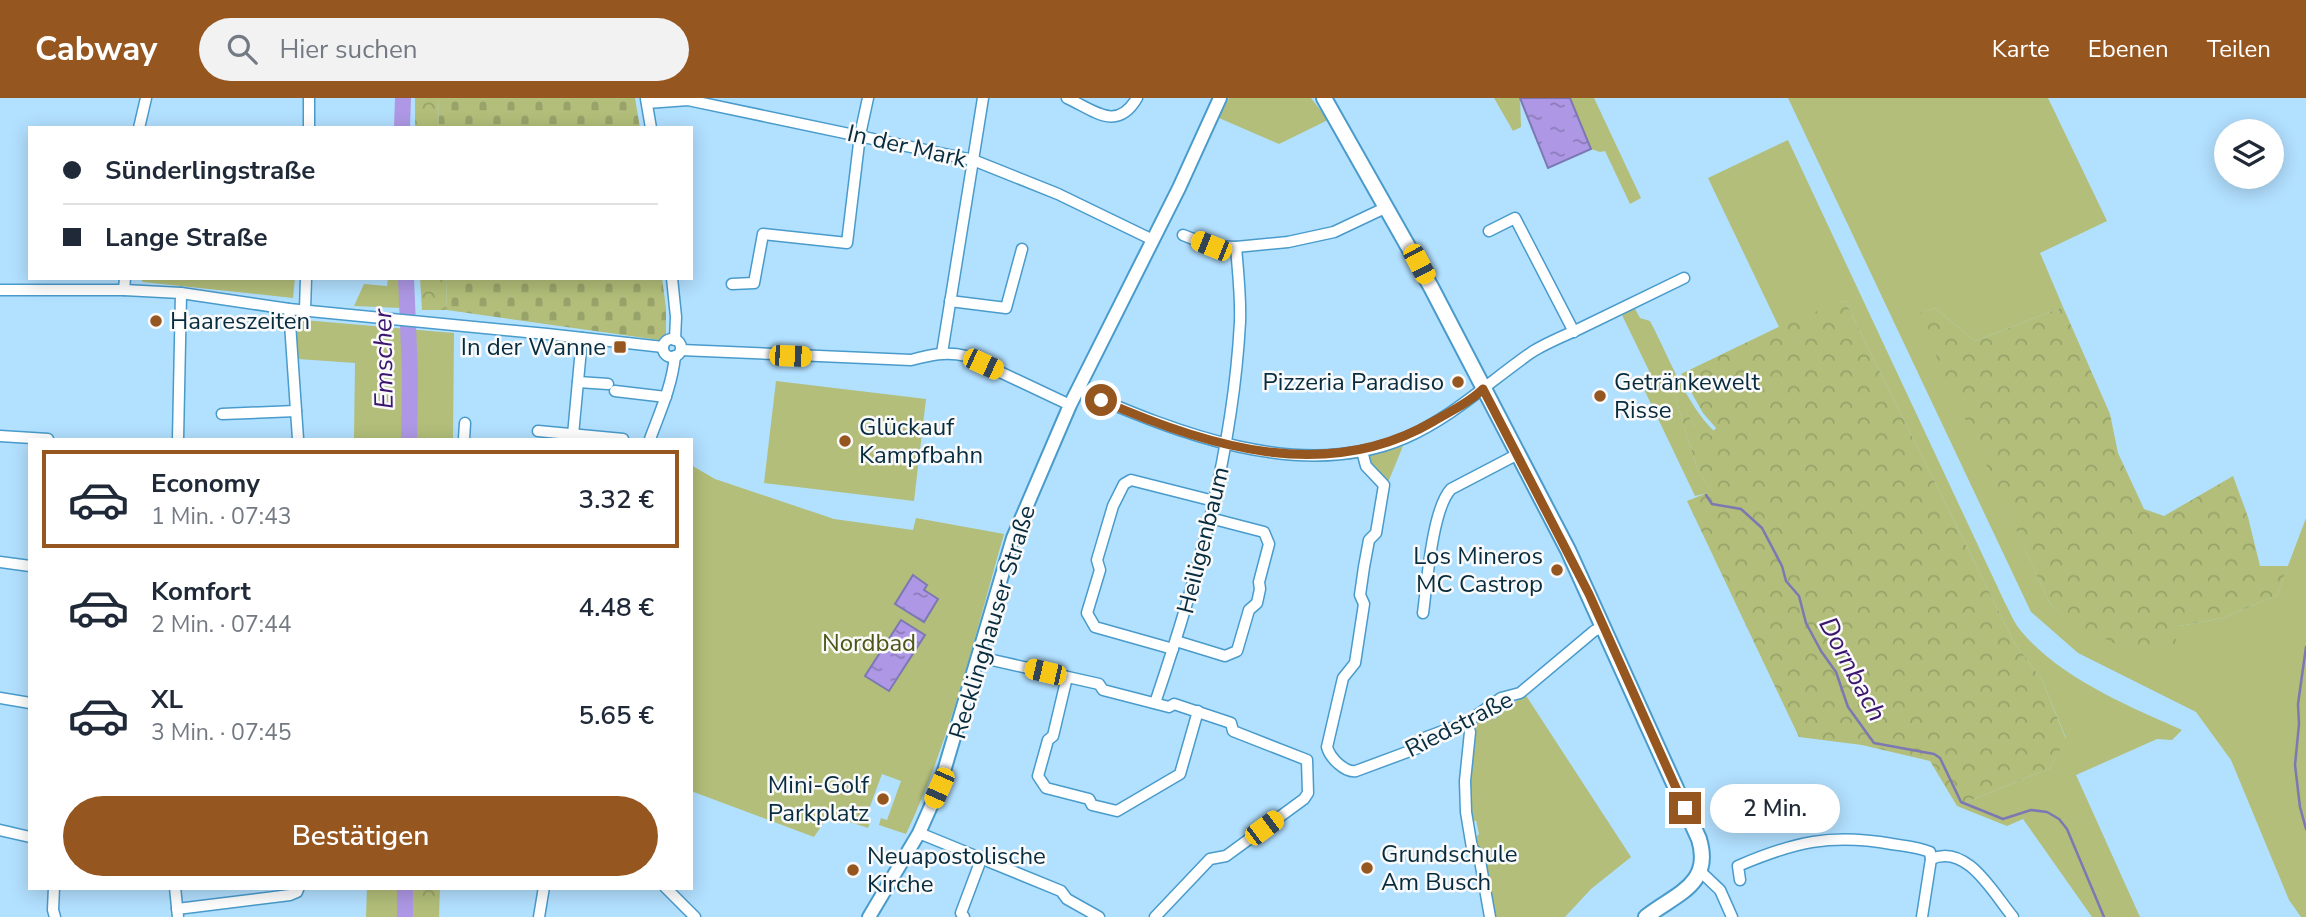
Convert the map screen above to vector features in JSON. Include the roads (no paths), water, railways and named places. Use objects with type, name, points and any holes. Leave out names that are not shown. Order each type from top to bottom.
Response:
[{"type":"main road","points":[[1324,98],[1387,207],[1568,550],[1699,839],[1702,860],[1695,881],[1646,917]]},
{"type":"street","points":[[139,126],[146,98]]},
{"type":"street","points":[[309,98],[309,126]]},
{"type":"street","points":[[732,284],[754,283],[763,234],[847,243],[860,135],[868,98]]},
{"type":"street","points":[[942,353],[983,98]]},
{"type":"street","points":[[1067,98],[1107,117],[1116,118],[1130,109],[1137,98]]},
{"type":"street","name":"Recklinghauser Straße","points":[[869,917],[919,833],[947,767],[1013,538],[1070,405],[1153,240],[1220,98]]},
{"type":"street","name":"In der Mark","points":[[647,101],[688,99],[973,160],[1058,194],[1153,240]]},
{"type":"street","points":[[647,101],[651,126]]},
{"type":"street","points":[[1183,235],[1211,246],[1236,247],[1310,239],[1334,232],[1387,207]]},
{"type":"street","points":[[1489,231],[1515,218],[1574,332]]},
{"type":"street","name":"Heiligenbaum","points":[[1155,703],[1175,645],[1210,519],[1227,444],[1240,320],[1236,247]]},
{"type":"street","points":[[950,301],[1006,308],[1022,250]]},
{"type":"street","points":[[1079,390],[1171,429],[1227,444],[1286,453],[1362,451],[1404,438],[1471,400],[1534,351],[1684,278]]},
{"type":"street","points":[[124,290],[125,280]]},
{"type":"street","points":[[305,310],[306,280]]},
{"type":"street","points":[[672,280],[677,317],[675,340]]},
{"type":"street","points":[[0,290],[181,293],[289,309],[663,348]]},
{"type":"street","points":[[178,438],[181,293]]},
{"type":"street","points":[[289,309],[298,438]]},
{"type":"street","points":[[573,435],[582,338]]},
{"type":"street","points":[[650,438],[681,345],[675,340],[667,341],[663,348]]},
{"type":"street","points":[[663,348],[666,354],[911,360],[942,353],[966,356],[1070,405]]},
{"type":"street","points":[[578,382],[666,397]]},
{"type":"street","points":[[222,414],[296,411]]},
{"type":"street","points":[[464,438],[465,423]]},
{"type":"street","points":[[538,431],[610,438]]},
{"type":"street","points":[[0,436],[32,438]]},
{"type":"street","name":"Riedstraße","points":[[1362,451],[1366,466],[1384,485],[1376,533],[1369,540],[1364,567],[1360,595],[1364,604],[1355,663],[1343,678],[1327,751],[1347,770],[1356,771],[1418,748],[1424,738],[1467,722],[1501,698],[1520,693],[1594,631],[1604,626]]},
{"type":"street","points":[[1423,613],[1435,533],[1445,495],[1451,489],[1518,454]]},
{"type":"street","points":[[1210,519],[1264,532],[1269,544],[1259,582],[1257,603],[1249,610],[1237,651],[1225,656],[1095,628],[1087,613],[1100,570],[1097,560],[1113,506],[1124,484],[1131,481],[1214,501]]},
{"type":"street","points":[[0,562],[28,566]]},
{"type":"street","points":[[979,657],[1099,684],[1103,690],[1169,707],[1174,704],[1198,711],[1231,723],[1233,731],[1303,757],[1307,764],[1308,793],[1304,799],[1226,856],[1210,859],[1155,917]]},
{"type":"street","points":[[1067,677],[1053,736],[1048,740],[1038,776],[1046,788],[1089,799],[1092,805],[1117,811],[1180,774],[1198,711]]},
{"type":"street","points":[[0,698],[28,703]]},
{"type":"street","points":[[1467,722],[1471,732],[1465,781],[1466,812],[1472,848],[1479,855],[1490,917]]},
{"type":"street","points":[[0,830],[28,837]]},
{"type":"street","points":[[919,833],[1061,891],[1067,899],[1099,917]]},
{"type":"street","points":[[1740,880],[1738,866],[1785,847],[1828,839],[1854,839],[1922,849],[1930,852],[1931,859],[1922,917]]},
{"type":"street","points":[[1931,859],[1947,854],[1957,856],[1977,874],[2013,917]]},
{"type":"street","points":[[964,917],[961,913],[982,857]]},
{"type":"street","points":[[1700,871],[1720,890],[1732,917]]},
{"type":"street","points":[[54,890],[55,917]]},
{"type":"street","points":[[175,890],[178,913],[290,895],[298,890]]},
{"type":"street","points":[[539,917],[544,890]]},
{"type":"street","points":[[668,890],[695,917]]},
{"type":"water","points":[[1520,98],[1570,98],[1591,149],[1548,168]]},
{"type":"water","points":[[913,575],[927,585],[924,590],[938,599],[924,622],[895,604]]},
{"type":"water","points":[[901,620],[925,635],[889,691],[865,676]]},
{"type":"waterway","name":"Emscher","points":[[402,126],[403,98]]},
{"type":"waterway","name":"Emscher","points":[[406,280],[410,373],[409,438]]},
{"type":"waterway","name":"Dornbach","points":[[1706,495],[1712,504],[1741,509],[1762,528],[1782,566],[1786,581],[1799,596],[1806,623],[1836,672],[1848,707],[1874,743],[1934,754],[1940,758],[1961,802],[2003,819],[2031,810],[2047,812],[2059,819],[2067,829],[2104,917]]},
{"type":"waterway","points":[[2306,647],[2298,704],[2295,765],[2300,807],[2306,829]]},
{"type":"waterway","name":"Emscher","points":[[405,890],[405,917]]},
{"type":"place","name":"Haareszeiten","points":[[156,321]]},
{"type":"place","name":"In der Wanne","points":[[620,347]]},
{"type":"place","name":"Pizzeria Paradiso","points":[[1458,382]]},
{"type":"place","name":"Getränkewelt Risse","points":[[1600,396]]},
{"type":"place","name":"Glückauf Kampfbahn","points":[[845,441]]},
{"type":"place","name":"Los Mineros MC Castrop","points":[[1557,570]]},
{"type":"place","name":"Mini-Golf Parkplatz","points":[[883,799]]},
{"type":"place","name":"Grundschule Am Busch","points":[[1367,868]]},
{"type":"place","name":"Neuapostolische Kirche","points":[[853,870]]},
{"type":"park label","name":"Nordbad","points":[[869,643]]}]
